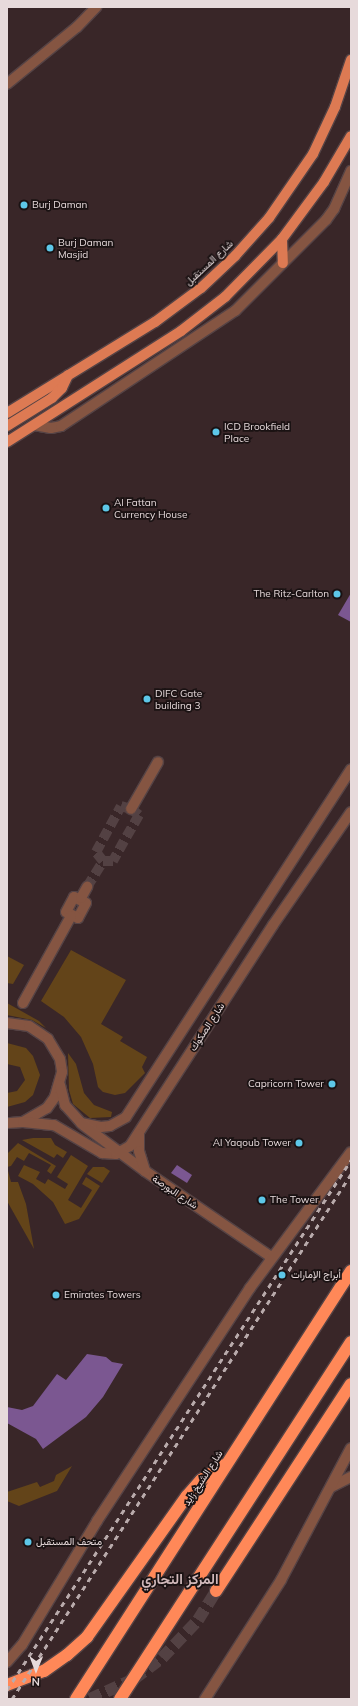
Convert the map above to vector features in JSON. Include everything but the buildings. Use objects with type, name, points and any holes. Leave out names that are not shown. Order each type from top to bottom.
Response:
[{"type":"highway","name":"شارع الشيخ زايد","points":[[76,1699],[351,1271]]},
{"type":"highway","points":[[120,1699],[351,1342]]},
{"type":"highway","points":[[216,1591],[351,1384]]},
{"type":"highway","points":[[7,1685],[44,1671],[67,1655],[87,1637],[187,1496],[205,1477],[227,1463]]},
{"type":"main road","name":"شارع المستقبل","points":[[7,413],[173,310],[216,274],[253,237],[285,197],[313,154],[335,107],[351,60]]},
{"type":"main road","points":[[7,442],[203,314],[245,279],[282,239],[324,182],[351,136]]},
{"type":"main road","points":[[282,239],[283,263]]},
{"type":"main road","points":[[7,426],[52,398],[62,388],[68,376]]},
{"type":"street","points":[[7,84],[77,27],[96,7]]},
{"type":"street","points":[[34,425],[58,428],[221,322],[260,288],[331,215],[351,171]]},
{"type":"street","points":[[131,809],[158,762]]},
{"type":"street","name":"شارع الصكوك","points":[[81,1123],[92,1126],[110,1126],[126,1117],[351,768]]},
{"type":"street","points":[[338,790],[351,782]]},
{"type":"street","points":[[334,837],[334,830],[351,804]]},
{"type":"street","name":"شارع الصكوك","points":[[120,1153],[130,1146],[139,1133],[273,925],[351,812]]},
{"type":"street","points":[[23,1003],[72,916],[78,918],[86,903],[81,898],[87,887]]},
{"type":"street","points":[[7,1023],[29,1026],[48,1039],[60,1059],[60,1085],[65,1105],[81,1123]]},
{"type":"street","points":[[23,1122],[47,1108],[60,1085]]},
{"type":"street","points":[[7,1123],[23,1122],[54,1125],[97,1152],[120,1153]]},
{"type":"street","name":"شارع البورصة","points":[[81,1123],[145,1171],[272,1257]]},
{"type":"street","points":[[139,1133],[139,1151],[145,1171]]},
{"type":"street","points":[[7,1662],[22,1645],[98,1521],[272,1257],[351,1152]]},
{"type":"street","points":[[205,1699],[281,1580],[351,1448]]},
{"type":"street","points":[[329,1488],[339,1481],[351,1477]]},
{"type":"shaded area","points":[[351,593],[351,622],[338,615]]},
{"type":"shaded area","points":[[71,950],[126,980],[101,1024],[123,1037],[120,1041],[147,1057],[142,1067],[145,1073],[125,1093],[115,1095],[103,1092],[98,1087],[93,1064],[81,1037],[64,1017],[41,1001]]},
{"type":"shaded area","points":[[7,956],[24,965],[13,984],[7,983]]},
{"type":"shaded area","points":[[7,1003],[39,1021],[46,1028],[32,1020],[7,1015]]},
{"type":"shaded area","points":[[7,1043],[26,1048],[33,1056],[40,1075],[33,1095],[25,1102],[7,1107],[7,1093],[17,1091],[25,1080],[20,1067],[7,1064]]},
{"type":"shaded area","points":[[68,1053],[76,1064],[84,1093],[94,1105],[112,1112],[111,1117],[90,1118],[73,1104],[69,1090]]},
{"type":"shaded area","points":[[33,1138],[51,1138],[55,1145],[67,1152],[63,1158],[57,1154],[54,1158],[22,1140]]},
{"type":"shaded area","points":[[18,1143],[56,1166],[51,1174],[47,1171],[51,1165],[29,1153],[24,1161],[17,1157],[11,1166],[7,1167],[7,1154]]},
{"type":"shaded area","points":[[71,1155],[88,1166],[68,1200],[81,1208],[92,1190],[82,1184],[86,1177],[100,1186],[79,1219],[65,1224],[53,1202],[33,1184],[18,1176],[24,1165],[40,1172],[36,1179],[45,1184],[48,1179],[65,1189],[68,1184],[57,1177]]},
{"type":"shaded area","points":[[177,1165],[192,1175],[187,1183],[171,1173]]},
{"type":"shaded area","points":[[7,1167],[11,1182],[18,1182],[26,1204],[34,1249],[7,1201]]},
{"type":"shaded area","points":[[93,1167],[104,1167],[110,1171],[102,1183],[87,1174]]},
{"type":"shaded area","points":[[87,1354],[106,1357],[112,1362],[123,1364],[103,1397],[86,1417],[43,1449],[36,1439],[7,1423],[7,1407],[22,1410],[33,1406],[57,1374],[66,1380]]},
{"type":"shaded area","points":[[72,1466],[57,1491],[19,1506],[7,1501],[7,1492],[37,1482],[40,1487],[54,1481],[56,1475]]},
{"type":"tunnel","points":[[87,887],[103,861],[96,852],[121,806],[131,809],[139,815],[113,861],[103,861]]},
{"type":"tunnel","points":[[90,1699],[134,1679],[162,1658],[198,1620],[216,1591]]},
{"type":"railway","points":[[7,1690],[351,1160]]},
{"type":"railway","points":[[12,1699],[351,1174]]},
{"type":"place","name":"Burj Daman","points":[[24,205]]},
{"type":"place","name":"Burj Daman Masjid","points":[[50,248]]},
{"type":"place","name":"ICD Brookfield Place","points":[[216,432]]},
{"type":"place","name":"Al Fattan Currency House","points":[[106,508]]},
{"type":"place","name":"The Ritz-Carlton","points":[[337,594]]},
{"type":"place","name":"DIFC Gate building 3","points":[[147,699]]},
{"type":"place","name":"Capricorn Tower","points":[[332,1084]]},
{"type":"place","name":"Al Yaqoub Tower","points":[[299,1143]]},
{"type":"place","name":"The Tower","points":[[262,1200]]},
{"type":"place","name":"أبراج الإمارات","points":[[282,1275]]},
{"type":"place","name":"Emirates Towers","points":[[56,1295]]},
{"type":"place","name":"متحف المستقبل","points":[[28,1542]]},
{"type":"district","name":"المركز التجاري","points":[[180,1579]]}]
